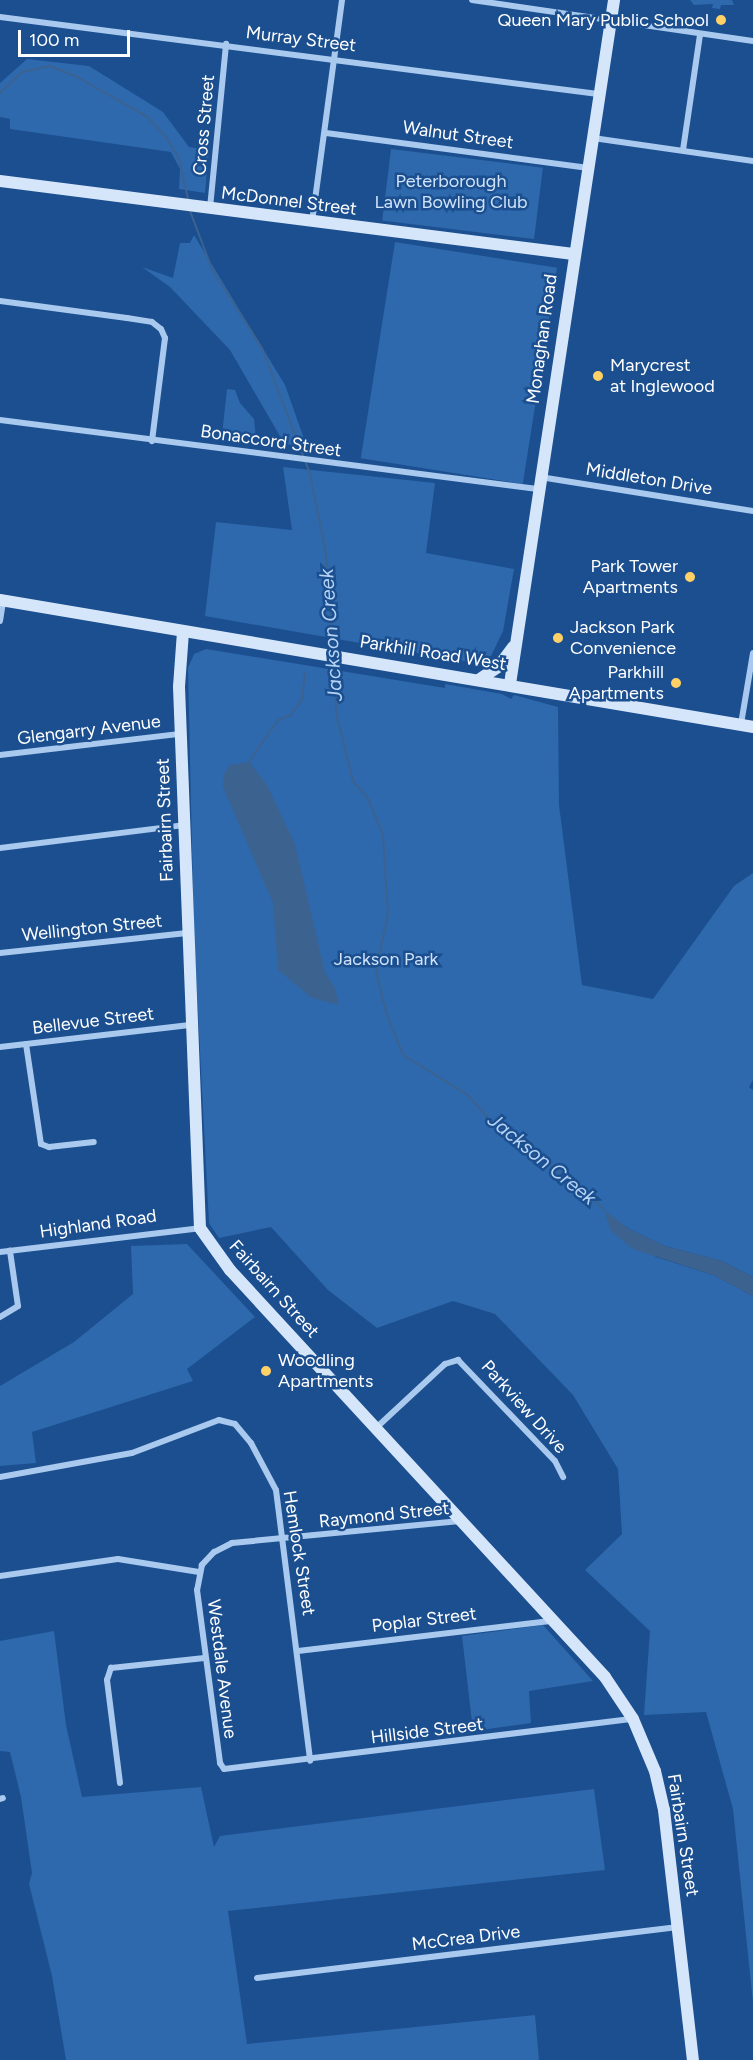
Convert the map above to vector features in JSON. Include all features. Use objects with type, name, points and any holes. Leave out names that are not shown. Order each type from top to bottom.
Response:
[{"type":"main road","name":"Monaghan Road","points":[[510,684],[573,254],[614,0]]},
{"type":"main road","name":"McDonnel Street","points":[[0,181],[181,206],[573,254]]},
{"type":"main road","name":"Parkhill Road West","points":[[2,600],[183,632],[510,684],[747,726]]},
{"type":"main road","name":"Fairbairn Street","points":[[183,632],[181,734],[190,1024],[200,1228],[230,1270],[605,1677],[633,1719],[655,1771],[664,1810],[693,2060]]},
{"type":"main road","points":[[480,679],[498,667],[516,643]]},
{"type":"street","points":[[312,222],[326,133],[342,0]]},
{"type":"street","points":[[472,0],[602,17],[610,22],[753,41]]},
{"type":"street","name":"Murray Street","points":[[0,17],[226,44],[598,94]]},
{"type":"street","points":[[683,150],[700,35]]},
{"type":"street","name":"Cross Street","points":[[206,209],[226,44]]},
{"type":"street","name":"Walnut Street","points":[[326,133],[587,168]]},
{"type":"street","points":[[592,138],[753,161]]},
{"type":"street","points":[[0,302],[138,320],[161,329],[165,338],[152,441]]},
{"type":"street","name":"Bonaccord Street","points":[[0,420],[294,459],[539,483]]},
{"type":"street","name":"Middleton Drive","points":[[539,483],[753,511]]},
{"type":"street","points":[[0,621],[2,600]]},
{"type":"street","points":[[747,726],[753,653]]},
{"type":"street","name":"Glengarry Avenue","points":[[0,755],[181,734]]},
{"type":"street","points":[[0,848],[184,825]]},
{"type":"street","name":"Wellington Street","points":[[0,953],[187,933]]},
{"type":"street","name":"Bellevue Street","points":[[0,1047],[190,1024]]},
{"type":"street","points":[[26,1044],[41,1144],[49,1147],[94,1142]]},
{"type":"street","name":"Highland Road","points":[[0,1252],[200,1228]]},
{"type":"street","points":[[0,1317],[18,1306],[10,1251]]},
{"type":"street","name":"Parkview Drive","points":[[377,1427],[445,1364],[458,1360],[555,1461],[563,1477]]},
{"type":"street","name":"Hemlock Street","points":[[0,1478],[132,1453],[219,1420],[235,1424],[262,1461],[276,1490],[284,1538],[310,1761]]},
{"type":"street","name":"Raymond Street","points":[[199,1572],[214,1552],[232,1543],[462,1521]]},
{"type":"street","points":[[0,1576],[118,1559],[139,1560],[199,1572]]},
{"type":"street","name":"Westdale Avenue","points":[[199,1572],[197,1590],[204,1658],[220,1763],[224,1769]]},
{"type":"street","name":"Poplar Street","points":[[298,1651],[554,1621]]},
{"type":"street","points":[[120,1783],[107,1680],[111,1668],[204,1658]]},
{"type":"street","name":"Hillside Street","points":[[224,1769],[310,1761],[633,1719]]},
{"type":"street","name":"McCrea Drive","points":[[257,1978],[679,1927]]},
{"type":"green space","points":[[690,0],[732,0],[734,5],[721,5],[720,9],[712,8],[713,4],[694,5]]},
{"type":"green space","points":[[27,59],[89,66],[163,112],[189,147],[209,150],[205,193],[179,189],[180,169],[171,152],[10,129],[10,119],[0,117],[0,83]]},
{"type":"green space","name":"Peterborough Lawn Bowling Club","points":[[391,149],[543,168],[534,239],[382,220]]},
{"type":"green space","points":[[194,235],[285,385],[308,450],[284,443],[230,350],[170,287],[142,267],[173,278],[180,243],[190,243]]},
{"type":"green space","points":[[395,242],[557,268],[523,484],[361,458]]},
{"type":"green space","points":[[227,389],[235,390],[240,403],[254,419],[256,439],[222,435]]},
{"type":"green space","points":[[283,467],[435,483],[426,553],[514,569],[503,631],[491,656],[463,661],[205,616],[216,522],[292,530]]},
{"type":"green space","name":"Jackson Park","points":[[206,649],[445,688],[445,684],[502,694],[511,699],[514,695],[558,707],[559,805],[582,985],[653,999],[734,886],[753,873],[753,1080],[749,1087],[753,1090],[753,1277],[722,1261],[665,1246],[629,1229],[604,1211],[656,1257],[713,1275],[753,1296],[753,2003],[733,1809],[706,1712],[644,1715],[650,1631],[585,1570],[622,1534],[618,1469],[573,1395],[495,1314],[453,1301],[377,1328],[328,1290],[271,1227],[219,1238],[209,1223],[194,936],[188,668],[194,654]]},
{"type":"green space","points":[[187,1244],[255,1317],[187,1369],[193,1381],[32,1432],[36,1463],[0,1466],[0,1386],[74,1342],[133,1294],[131,1246]]},
{"type":"green space","points":[[543,1625],[593,1681],[529,1691],[531,1723],[473,1731],[462,1636]]},
{"type":"green space","points":[[54,1631],[66,1725],[82,1797],[201,1787],[214,1847],[220,1836],[594,1789],[605,1870],[228,1911],[247,2044],[535,2015],[539,2060],[66,2060],[52,1976],[29,1884],[32,1873],[21,1797],[10,1752],[0,1751],[0,1641]]},
{"type":"shaded area","points":[[249,762],[267,785],[295,844],[325,973],[335,988],[339,1005],[312,998],[278,970],[273,903],[223,787],[224,774],[230,765]]},
{"type":"shaded area","name":"Jackson Creek","points":[[604,1210],[629,1229],[665,1246],[722,1261],[753,1277],[753,1296],[713,1275],[633,1249],[611,1231]]},
{"type":"waterway","name":"Jackson Creek","points":[[0,93],[22,72],[50,66],[79,78],[146,116],[167,138],[179,159],[188,199]]},
{"type":"waterway","name":"Jackson Creek","points":[[190,211],[212,269],[262,348],[310,474],[326,553],[334,653]]},
{"type":"waterway","name":"Jackson Creek","points":[[335,661],[336,712],[353,781],[368,799],[383,834],[388,913],[376,971],[386,1012],[403,1055],[468,1095],[499,1130],[570,1179],[604,1209]]},
{"type":"waterway","points":[[249,762],[278,720],[291,715],[302,700],[305,673]]},
{"type":"place","name":"Queen Mary Public School","points":[[721,20]]},
{"type":"place","name":"Marycrest at Inglewood","points":[[598,376]]},
{"type":"place","name":"Park Tower Apartments","points":[[690,577]]},
{"type":"place","name":"Jackson Park Convenience","points":[[558,638]]},
{"type":"place","name":"Parkhill Apartments","points":[[676,683]]},
{"type":"place","name":"Woodling Apartments","points":[[266,1371]]}]
